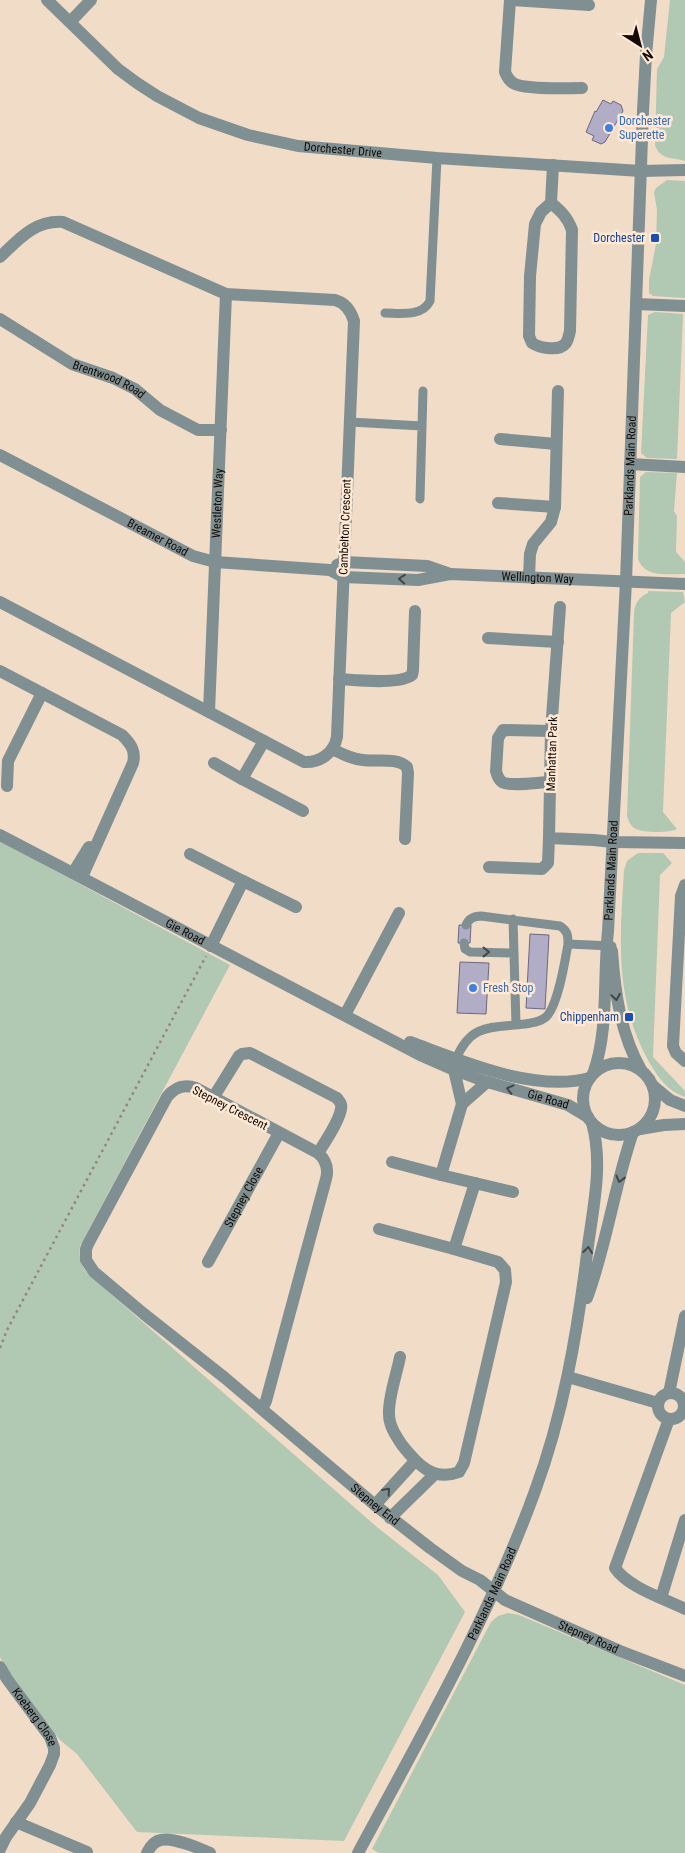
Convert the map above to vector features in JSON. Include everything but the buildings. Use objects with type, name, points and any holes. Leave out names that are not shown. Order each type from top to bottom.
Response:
[{"type":"street","name":"Dorchester Drive","points":[[47,0],[118,69],[137,83],[178,108],[223,127],[248,135],[298,146],[437,158],[641,171],[685,170]]},
{"type":"street","points":[[70,22],[90,0]]},
{"type":"street","points":[[582,88],[537,87],[516,84],[507,77],[505,72],[511,0],[589,4]]},
{"type":"street","name":"Parklands Main Road","points":[[641,1070],[629,1046],[620,1017],[614,987],[608,931],[626,582],[646,55],[651,0]]},
{"type":"street","points":[[551,203],[569,220],[572,230],[570,331],[566,343],[561,346],[544,348],[532,343],[529,336],[530,276],[535,224],[541,212],[551,203],[553,165]]},
{"type":"street","name":"Cambelton Crescent","points":[[0,257],[35,226],[48,222],[63,222],[226,294],[335,300],[346,306],[351,313],[354,321],[337,737],[332,749]]},
{"type":"street","name":"Westleton Way","points":[[209,712],[226,294]]},
{"type":"street","points":[[636,304],[685,306]]},
{"type":"street","name":"Brentwood Road","points":[[0,319],[72,364],[113,378],[135,389],[160,410],[198,430],[221,430]]},
{"type":"street","points":[[529,577],[530,554],[533,544],[551,522],[555,507],[558,391]]},
{"type":"street","points":[[500,439],[556,444]]},
{"type":"street","name":"Breamer Road","points":[[0,455],[193,556],[215,562],[330,570],[343,576]]},
{"type":"street","points":[[630,464],[685,467]]},
{"type":"street","points":[[498,503],[555,507]]},
{"type":"street","points":[[330,570],[344,562]]},
{"type":"street","name":"Wellington Way","points":[[344,562],[427,566],[450,574]]},
{"type":"street","name":"Wellington Way","points":[[343,576],[418,580],[450,574],[685,584]]},
{"type":"street","points":[[0,602],[307,762],[321,759],[332,749],[343,755],[362,760],[398,762],[407,767],[405,839]]},
{"type":"street","name":"Manhattan Park","points":[[489,867],[542,869],[548,862],[551,731],[560,607]]},
{"type":"street","points":[[339,679],[382,681],[404,679],[412,676],[415,611]]},
{"type":"street","points":[[488,638],[558,642]]},
{"type":"street","points":[[0,671],[122,735],[130,743],[134,751],[133,763],[98,839],[77,875]]},
{"type":"street","points":[[7,786],[8,761],[42,693]]},
{"type":"street","points":[[550,782],[504,783],[497,776],[496,771],[498,738],[504,730],[551,731]]},
{"type":"street","points":[[242,779],[264,741]]},
{"type":"street","points":[[214,763],[303,811]]},
{"type":"street","name":"Gie Road","points":[[0,835],[420,1055],[455,1065],[542,1081],[577,1081],[592,1076]]},
{"type":"street","points":[[549,838],[612,842],[685,843]]},
{"type":"street","points":[[190,854],[296,908]]},
{"type":"street","points":[[212,946],[226,913],[243,882]]},
{"type":"street","points":[[685,885],[681,896],[673,1046],[685,1061]]},
{"type":"street","points":[[345,1016],[357,990],[399,914]]},
{"type":"street","name":"Parklands Main Road","points":[[592,1076],[602,1038],[609,946]]},
{"type":"street","points":[[213,1098],[239,1056],[250,1053],[339,1101],[341,1110],[318,1153],[325,1160],[328,1174],[266,1401],[262,1409]]},
{"type":"street","points":[[636,1131],[649,1120],[653,1112],[656,1098],[653,1086],[647,1076],[634,1066],[619,1062],[604,1066],[592,1076],[584,1091],[583,1098],[590,1120],[599,1129],[610,1134],[622,1135],[664,1125],[685,1124]]},
{"type":"street","points":[[441,1175],[462,1104],[455,1065]]},
{"type":"street","name":"Gie Road","points":[[455,1065],[487,1082],[568,1105],[590,1120]]},
{"type":"street","points":[[462,1104],[487,1082]]},
{"type":"street","name":"Stepney Crescent","points":[[262,1409],[94,1272],[88,1265],[85,1255],[88,1244],[171,1092],[180,1087],[191,1086],[318,1153]]},
{"type":"street","points":[[653,1086],[670,1100],[685,1106]]},
{"type":"street","name":"Parklands Main Road","points":[[358,1853],[476,1632],[495,1592],[536,1490],[568,1377],[580,1316],[597,1181],[596,1140],[590,1120]]},
{"type":"street","name":"Parklands Main Road","points":[[580,1316],[596,1272],[626,1154],[636,1131]]},
{"type":"street","name":"Stepney Close","points":[[208,1262],[279,1133]]},
{"type":"street","points":[[392,1162],[513,1192]]},
{"type":"street","points":[[454,1249],[475,1183]]},
{"type":"street","points":[[379,1229],[498,1262],[505,1270],[506,1282],[464,1463],[459,1472],[450,1476],[435,1474],[422,1468],[390,1425],[388,1413],[400,1357]]},
{"type":"street","points":[[669,1393],[685,1316]]},
{"type":"street","points":[[568,1377],[658,1403]]},
{"type":"street","points":[[674,1393],[681,1397],[685,1408],[678,1416],[669,1419],[660,1413],[658,1403],[663,1395],[674,1393]]},
{"type":"street","name":"Stepney End","points":[[262,1409],[390,1518],[462,1571],[480,1580],[495,1592]]},
{"type":"street","points":[[669,1419],[614,1568],[621,1577],[631,1584],[685,1609]]},
{"type":"street","points":[[374,1505],[415,1461]]},
{"type":"street","points":[[390,1518],[435,1474]]},
{"type":"street","points":[[661,1598],[685,1520]]},
{"type":"street","name":"Stepney Road","points":[[495,1592],[505,1600],[543,1618],[685,1676]]},
{"type":"street","name":"Koeberg Close","points":[[0,1667],[50,1737],[54,1748],[50,1765],[30,1803],[0,1849]]},
{"type":"street","points":[[16,1822],[86,1852]]},
{"type":"street","points":[[147,1853],[153,1844],[163,1839],[196,1846],[210,1853]]},
{"type":"lane","points":[[385,313],[413,313],[424,308],[430,301],[437,158]]},
{"type":"lane","points":[[420,500],[423,391]]},
{"type":"lane","points":[[350,422],[422,426]]},
{"type":"lane","points":[[455,1065],[463,1044],[479,1030],[536,1023],[546,1017],[553,1008],[568,944],[568,935],[565,929],[560,926],[513,919],[474,916],[466,925]]},
{"type":"lane","points":[[513,919],[516,1025]]},
{"type":"lane","points":[[464,943],[465,949],[470,952],[514,952]]},
{"type":"lane","points":[[568,944],[609,946]]},
{"type":"path","points":[[0,1348],[7,1330],[212,946]]},
{"type":"green space","points":[[670,0],[685,0],[685,161],[663,156],[655,145],[657,69],[664,57]]},
{"type":"green space","points":[[667,180],[685,181],[685,298],[653,296],[649,293],[649,280],[656,244],[657,210],[654,192],[656,188]]},
{"type":"green space","points":[[655,312],[683,314],[677,459],[647,458],[641,453],[648,315]]},
{"type":"green space","points":[[646,472],[677,473],[674,511],[677,516],[676,552],[685,562],[685,574],[658,574],[651,572],[641,565],[638,559],[640,477]]},
{"type":"green space","points":[[648,591],[683,592],[685,602],[671,613],[663,812],[677,829],[663,832],[636,829],[630,824],[627,816],[634,613],[638,601]]},
{"type":"green space","points":[[0,841],[230,965],[80,1246],[82,1265],[89,1275],[378,1528],[438,1575],[465,1612],[344,1841],[137,1832],[77,1754],[60,1740],[7,1672],[0,1657]]},
{"type":"green space","points":[[638,853],[663,853],[672,863],[660,875],[653,1057],[685,1091],[685,1097],[673,1091],[663,1082],[648,1060],[629,1014],[624,991],[621,920],[624,870],[627,861]]},
{"type":"green space","points":[[508,1613],[519,1615],[685,1685],[685,1853],[379,1853],[372,1849],[491,1622],[498,1616]]},
{"type":"place","name":"Dorchester Superette","points":[[609,128]]},
{"type":"place","name":"Dorchester","points":[[655,238]]},
{"type":"place","name":"Fresh Stop","points":[[473,988]]},
{"type":"place","name":"Chippenham","points":[[629,1017]]}]
